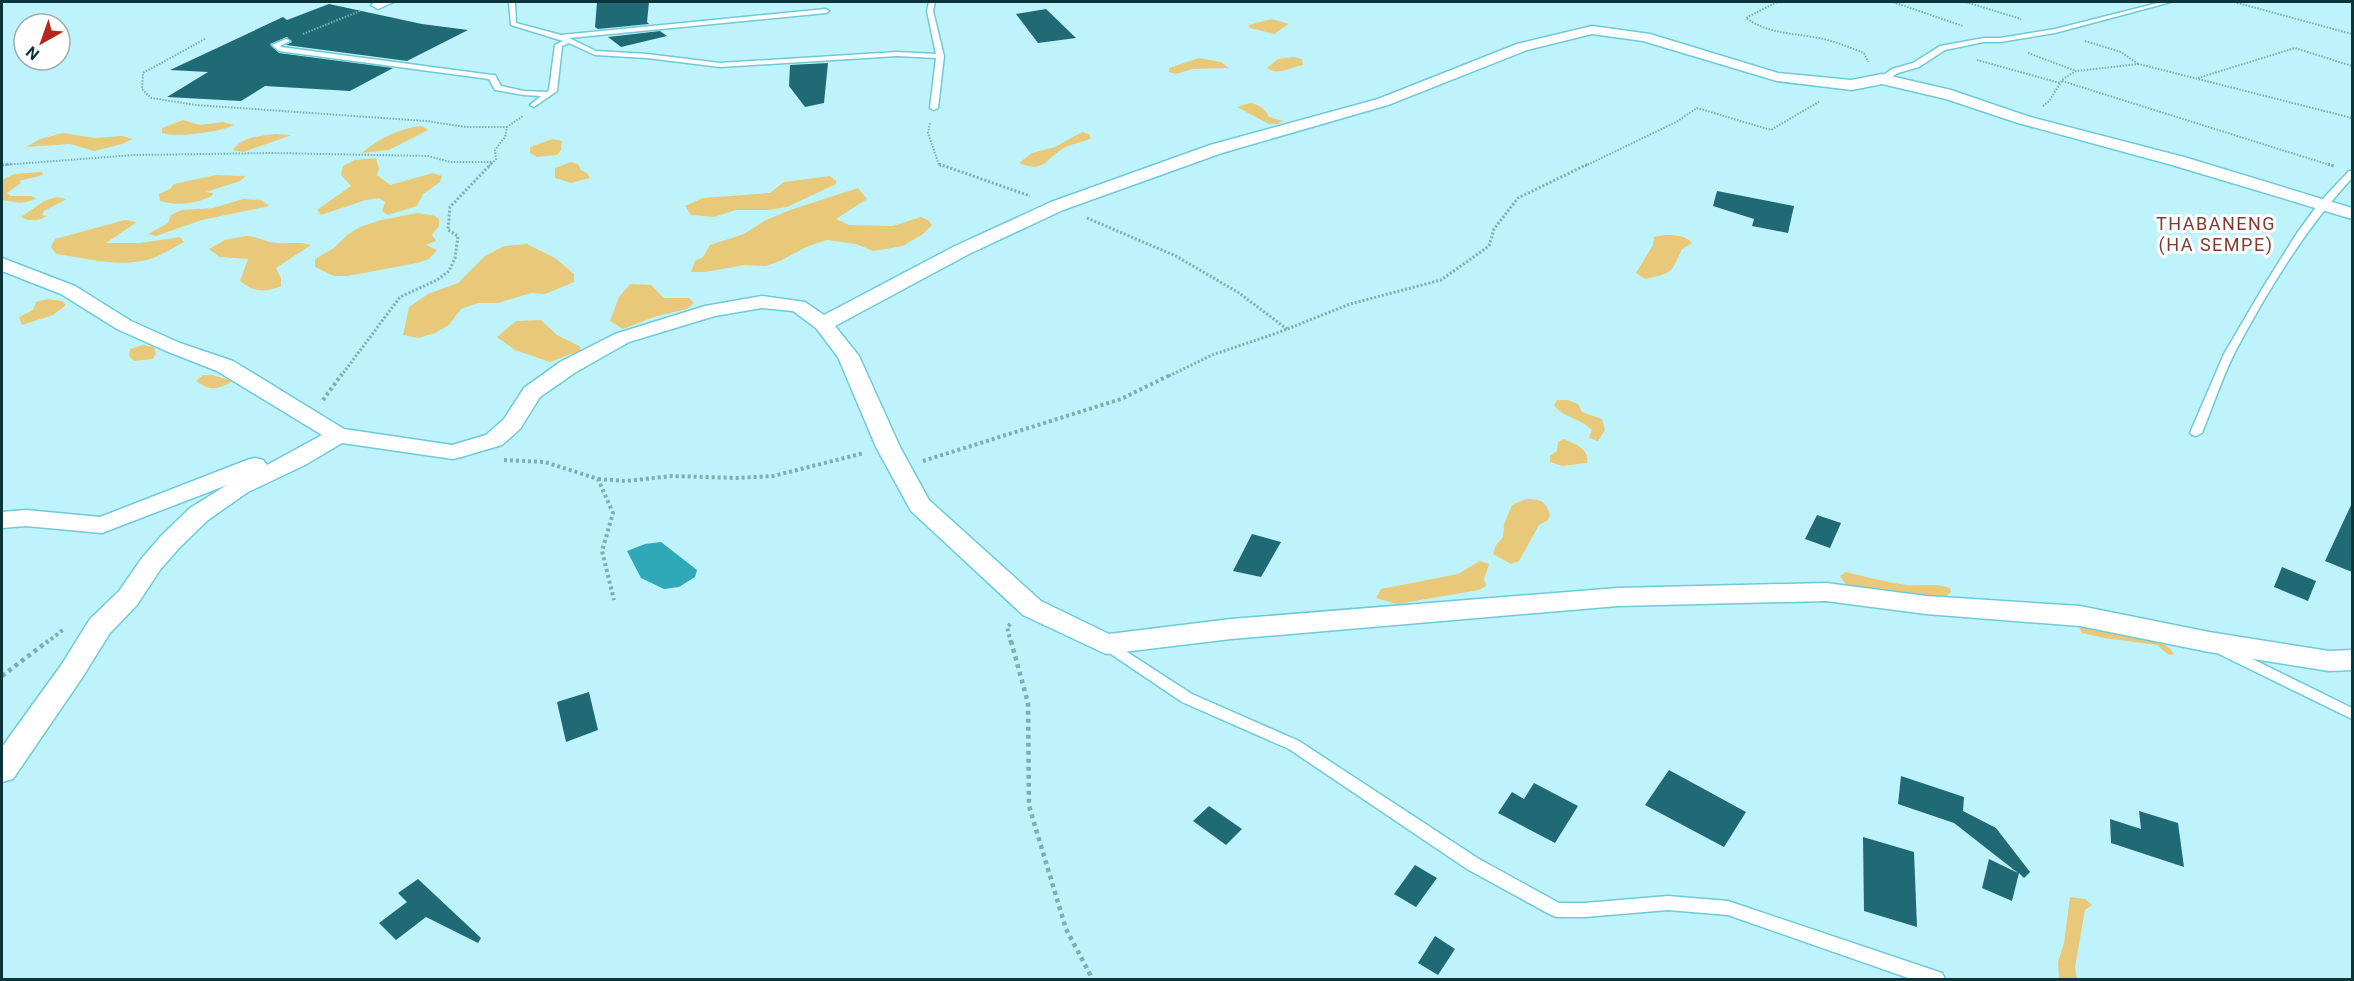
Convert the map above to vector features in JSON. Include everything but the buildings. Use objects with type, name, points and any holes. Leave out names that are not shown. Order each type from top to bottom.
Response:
[{"type":"street","points":[[824,324],[962,250],[1057,206],[1216,149],[1383,102],[1522,47],[1592,30],[1645,37],[1777,77],[1852,85],[1888,75],[2024,120],[2178,161],[2352,214]]},
{"type":"street","points":[[2,264],[68,290],[124,325],[173,348],[225,366],[338,435],[453,452],[494,440],[512,424],[532,393],[568,367],[622,338],[712,310],[762,302],[798,306],[824,324],[848,356],[888,447],[920,505],[1032,608],[1106,644],[1231,629],[1618,597],[1826,592],[1926,605],[2080,616],[2209,642],[2329,661],[2352,660]]},
{"type":"street","points":[[2,770],[72,671],[100,626],[128,598],[151,564],[171,541],[199,514],[240,487],[297,459],[338,435]]},
{"type":"street","points":[[2,520],[26,518],[102,525],[273,458],[297,459]]},
{"type":"lane","points":[[512,2],[513,24],[565,39],[595,53],[647,56],[720,65],[897,54],[940,56]]},
{"type":"lane","points":[[932,2],[930,11],[940,56],[934,108]]},
{"type":"lane","points":[[1888,75],[1916,65],[1940,50],[1984,40],[2000,40],[2055,31],[2168,2]]},
{"type":"lane","points":[[534,105],[553,91],[556,78],[555,61],[559,45],[565,39],[826,11]]},
{"type":"lane","points":[[286,41],[276,45],[279,49],[319,55],[492,77],[498,88],[506,91],[550,94]]},
{"type":"lane","points":[[2196,433],[2229,354],[2300,235],[2322,205],[2352,173]]},
{"type":"lane","points":[[2209,642],[2352,714]]},
{"type":"lane","points":[[1106,644],[1187,698],[1294,745],[1473,864],[1557,910],[1668,903],[1728,908],[1936,979]]},
{"type":"path","points":[[1777,2],[1746,18],[1768,28],[1844,45],[1864,53],[1868,63],[1888,75]]},
{"type":"path","points":[[1893,2],[2000,40],[2024,52],[2076,71],[2139,64],[2352,118]]},
{"type":"path","points":[[2234,2],[2352,34]]},
{"type":"path","points":[[286,41],[383,3]]},
{"type":"path","points":[[205,39],[144,73],[142,89],[151,98],[196,105],[426,121],[443,125],[490,129],[507,127],[524,116],[534,105]]},
{"type":"path","points":[[2198,78],[2295,48],[2352,66]]},
{"type":"path","points":[[1940,50],[2061,82],[2343,168]]},
{"type":"path","points":[[2024,120],[2049,101],[2061,82],[2076,71]]},
{"type":"path","points":[[899,469],[1121,399],[1212,355],[1350,304],[1441,280],[1489,246],[1494,229],[1518,198],[1676,122],[1697,108],[1771,130],[1815,104],[1848,90],[1852,85]]},
{"type":"path","points":[[934,108],[928,132],[939,165],[1057,206],[1176,256],[1239,293],[1287,329]]},
{"type":"path","points":[[310,417],[400,297],[446,276],[454,264],[458,236],[448,230],[450,207],[494,162],[495,150],[505,137],[507,127]]},
{"type":"path","points":[[2,165],[135,155],[273,153],[428,156],[450,162],[494,162]]},
{"type":"path","points":[[453,452],[503,460],[545,462],[598,479],[626,481],[672,476],[736,478],[773,476],[888,447]]},
{"type":"path","points":[[598,479],[613,513],[602,550],[614,600]]},
{"type":"path","points":[[1032,608],[1007,627],[1028,703],[1029,806],[1066,928],[1093,980]]},
{"type":"shaded area","points":[[1272,19],[1289,24],[1274,34],[1250,28],[1248,25]]},
{"type":"shaded area","points":[[1294,57],[1302,59],[1303,65],[1280,71],[1267,68],[1278,59]]},
{"type":"shaded area","points":[[1199,58],[1221,62],[1229,68],[1192,69],[1176,74],[1169,72],[1169,68]]},
{"type":"shaded area","points":[[1250,103],[1261,107],[1269,117],[1283,121],[1278,124],[1269,124],[1237,107]]},
{"type":"shaded area","points":[[183,120],[200,125],[223,122],[234,125],[198,133],[177,135],[162,133],[162,128]]},
{"type":"shaded area","points":[[422,126],[428,130],[389,150],[362,153],[390,135]]},
{"type":"shaded area","points":[[1082,132],[1089,134],[1091,138],[1064,148],[1040,166],[1034,167],[1019,163],[1032,153],[1055,147]]},
{"type":"shaded area","points":[[63,133],[95,138],[122,136],[133,139],[94,151],[70,144],[26,147],[40,139]]},
{"type":"shaded area","points":[[275,134],[292,135],[243,152],[233,150],[246,140]]},
{"type":"shaded area","points":[[552,139],[562,141],[561,150],[557,155],[537,157],[530,153],[530,147]]},
{"type":"shaded area","points":[[376,158],[379,169],[377,175],[390,185],[433,173],[442,176],[440,182],[423,194],[417,206],[388,215],[382,211],[385,202],[379,198],[321,215],[317,210],[351,186],[341,175],[343,166],[355,160]]},
{"type":"shaded area","points":[[571,162],[578,164],[590,178],[571,183],[555,178],[555,168]]},
{"type":"shaded area","points":[[42,172],[43,175],[19,181],[21,183],[7,193],[10,196],[31,196],[37,199],[21,203],[2,200],[2,180],[14,174]]},
{"type":"shaded area","points":[[216,175],[246,176],[240,181],[206,192],[213,193],[212,196],[199,201],[179,204],[160,201],[159,194],[170,189],[174,184]]},
{"type":"shaded area","points":[[830,176],[836,184],[787,207],[768,210],[736,210],[714,217],[691,215],[685,206],[703,198],[770,193],[784,182]]},
{"type":"shaded area","points":[[858,188],[867,199],[836,219],[849,225],[893,226],[921,217],[932,225],[923,234],[903,246],[873,251],[856,244],[827,240],[766,266],[745,265],[691,272],[695,261],[703,257],[710,245],[744,234],[766,220],[790,210]]},
{"type":"shaded area","points":[[56,197],[67,199],[44,211],[42,215],[47,216],[34,220],[21,217],[44,201]]},
{"type":"shaded area","points":[[243,199],[261,200],[269,206],[202,220],[156,236],[148,234],[168,223],[171,215],[181,210],[213,208]]},
{"type":"shaded area","points":[[418,213],[439,219],[439,226],[432,235],[436,241],[426,245],[437,250],[429,259],[348,276],[334,276],[315,267],[315,259],[334,248],[347,235],[360,227],[381,220]]},
{"type":"shaded area","points":[[125,220],[137,222],[106,243],[140,243],[180,237],[184,242],[150,259],[127,263],[56,254],[51,247],[55,239]]},
{"type":"shaded area","points":[[1665,235],[1683,237],[1692,243],[1682,249],[1670,271],[1645,279],[1636,273],[1653,245],[1654,237]]},
{"type":"shaded area","points":[[246,236],[275,243],[311,245],[276,268],[281,278],[281,286],[259,290],[240,281],[248,259],[220,257],[209,249],[225,240]]},
{"type":"shaded area","points":[[527,244],[555,258],[574,274],[574,282],[545,294],[531,293],[498,303],[478,303],[461,309],[449,325],[435,333],[418,338],[403,335],[409,307],[428,294],[458,283],[485,256],[504,246]]},
{"type":"shaded area","points":[[630,284],[651,285],[664,298],[689,298],[694,303],[687,309],[654,317],[623,329],[610,321],[619,297]]},
{"type":"shaded area","points":[[48,299],[62,301],[66,305],[53,315],[22,325],[19,317],[33,310],[36,302]]},
{"type":"shaded area","points":[[541,320],[557,335],[579,346],[582,350],[550,362],[515,350],[497,337],[516,321]]},
{"type":"shaded area","points":[[143,345],[154,347],[156,353],[153,359],[134,361],[129,356],[130,349]]},
{"type":"shaded area","points":[[203,375],[233,381],[210,388],[196,381]]},
{"type":"shaded area","points":[[1557,400],[1568,400],[1578,404],[1582,412],[1602,419],[1605,430],[1598,441],[1589,438],[1592,430],[1554,405]]},
{"type":"shaded area","points":[[1564,439],[1584,451],[1587,463],[1562,466],[1550,462],[1550,456],[1557,451],[1558,442]]},
{"type":"shaded area","points":[[1526,499],[1542,502],[1547,507],[1550,516],[1548,520],[1539,525],[1519,561],[1511,564],[1493,554],[1496,545],[1503,537],[1504,524],[1512,505]]},
{"type":"shaded area","points":[[1480,561],[1489,564],[1484,579],[1486,586],[1479,590],[1397,604],[1376,598],[1381,589],[1458,574]]},
{"type":"shaded area","points":[[1846,572],[1907,585],[1945,586],[1950,588],[1951,592],[1942,600],[1847,586],[1840,576]]},
{"type":"shaded area","points":[[2084,625],[2160,642],[2174,654],[2169,655],[2157,645],[2082,633],[2079,627]]},
{"type":"shaded area","points":[[2070,897],[2085,899],[2092,905],[2085,910],[2075,967],[2077,979],[2059,979],[2058,962],[2064,943]]},
{"type":"water","points":[[661,542],[697,570],[695,577],[679,587],[664,589],[641,578],[627,551],[645,544]]},
{"type":"district","name":"THABANENG (HA SEMPE)","points":[[2216,233]]}]
